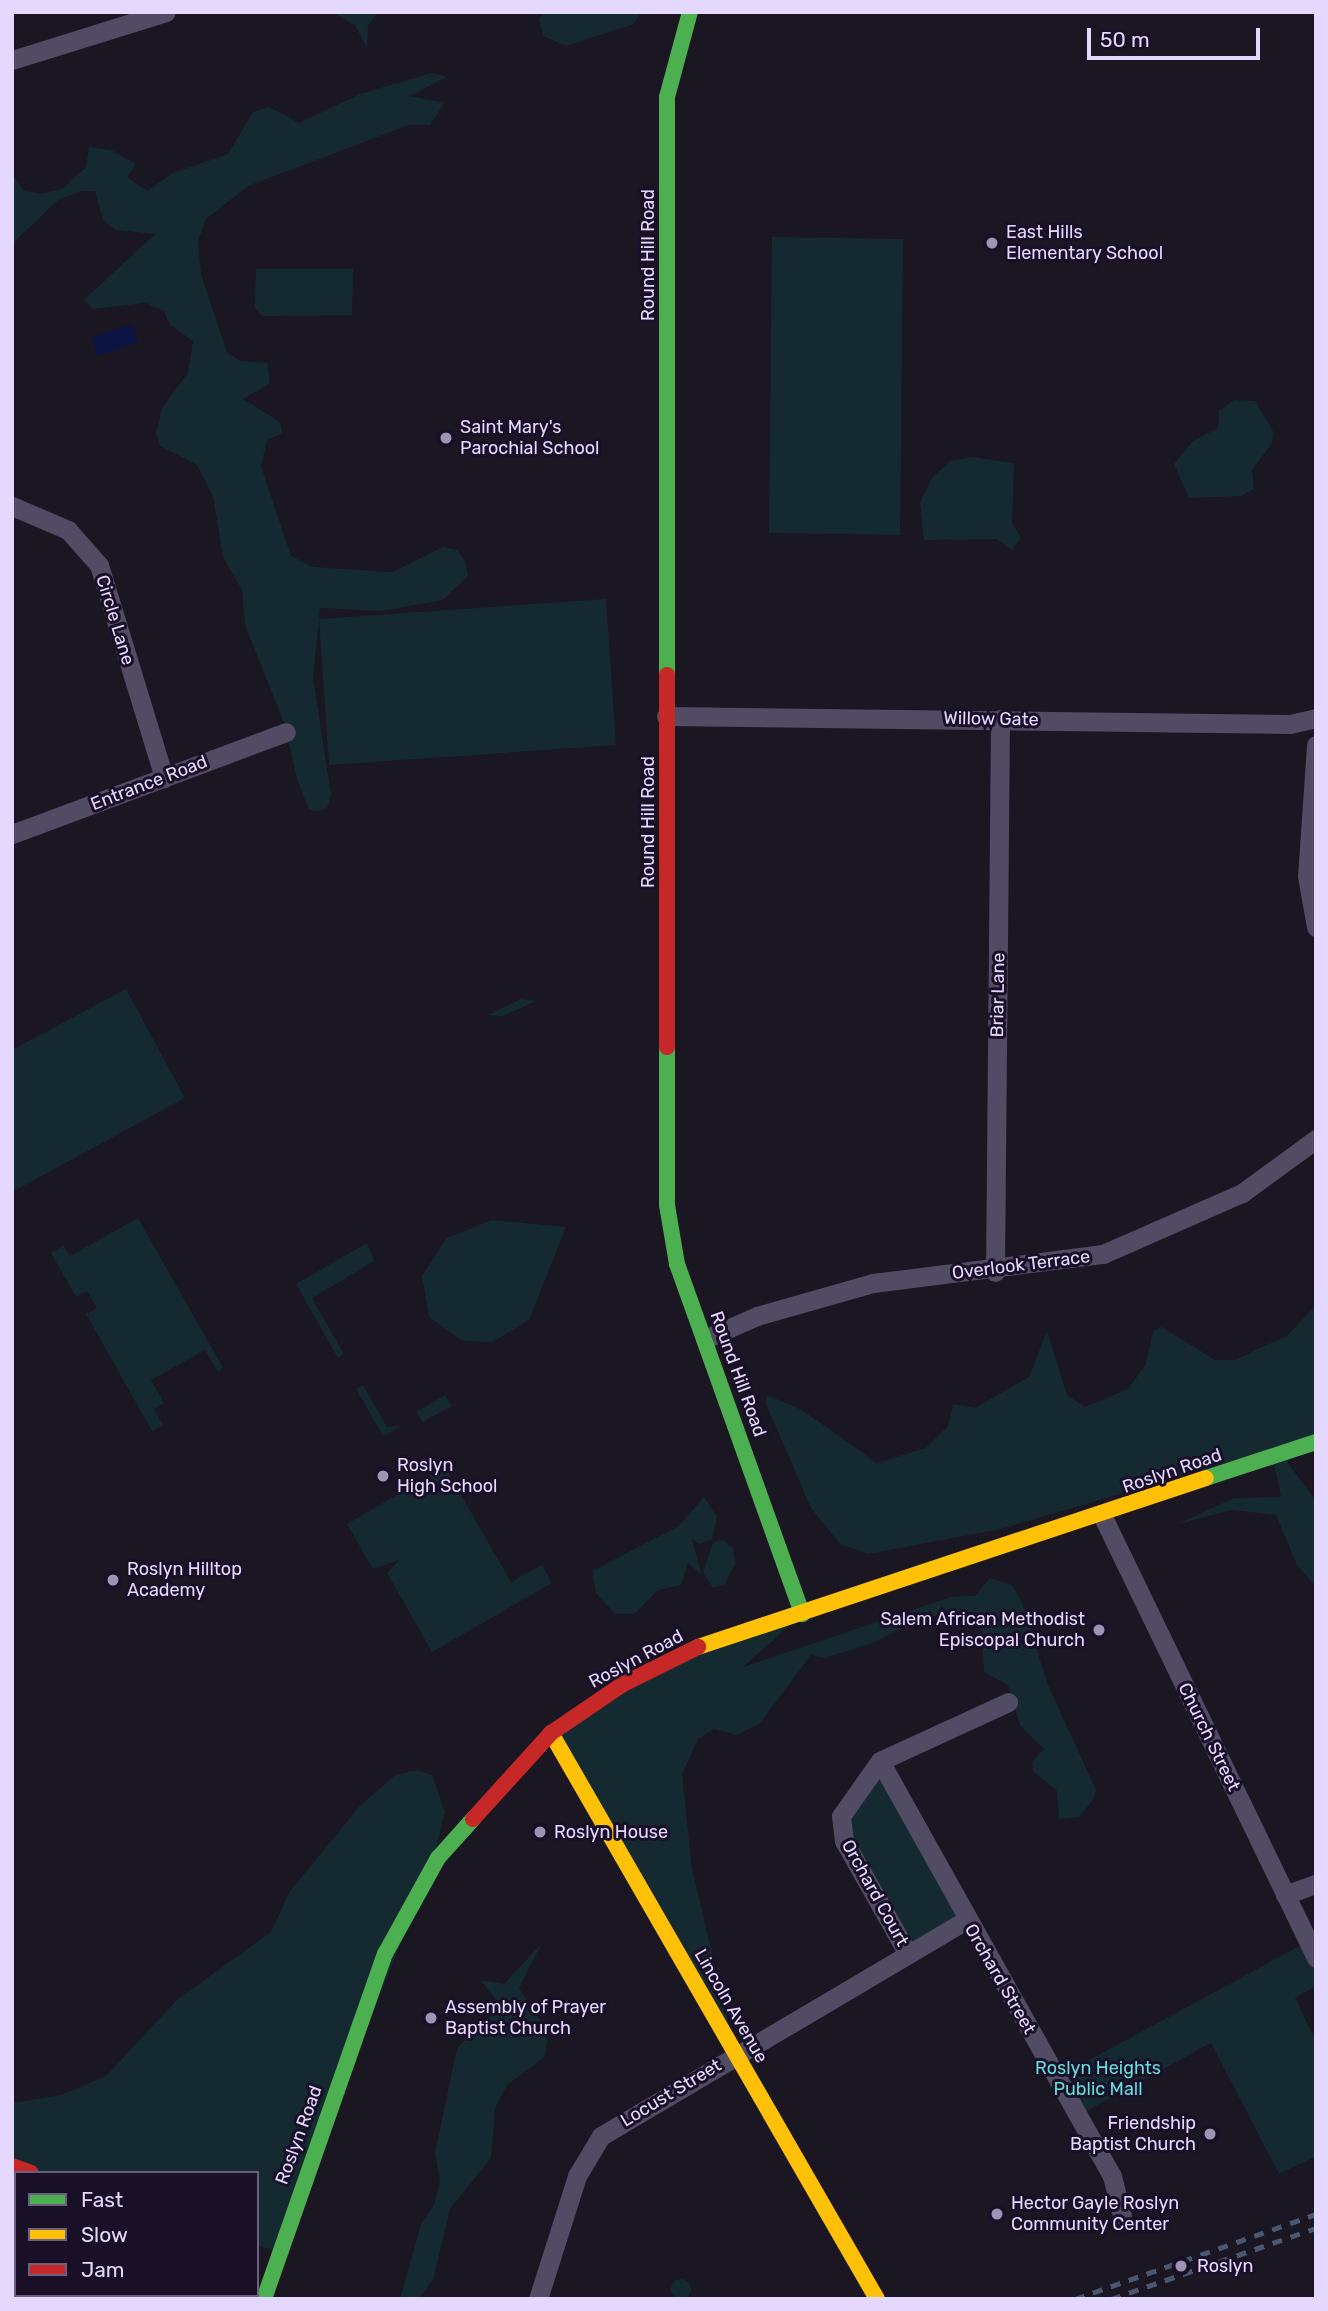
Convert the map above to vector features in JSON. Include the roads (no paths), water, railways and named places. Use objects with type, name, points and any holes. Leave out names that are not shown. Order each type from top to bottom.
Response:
[{"type":"street","points":[[12,60],[166,12]]},
{"type":"street","points":[[690,17],[708,12]]},
{"type":"street","name":"Round Hill Road","points":[[690,17],[673,60],[667,97],[667,1205],[677,1264],[802,1614]]},
{"type":"street","name":"Circle Lane","points":[[12,506],[68,530],[99,565],[164,778]]},
{"type":"street","name":"Willow Gate","points":[[666,716],[1290,724],[1316,718]]},
{"type":"street","name":"Briar Lane","points":[[995,1272],[1000,719]]},
{"type":"street","name":"Entrance Road","points":[[12,834],[286,732]]},
{"type":"street","points":[[1316,745],[1307,876],[1316,927]]},
{"type":"street","name":"Overlook Terrace","points":[[705,1339],[757,1316],[873,1283],[995,1272],[1087,1258],[1170,1229],[1242,1193],[1316,1139]]},
{"type":"street","name":"Roslyn Road","points":[[264,2299],[277,2252],[394,1936],[467,1820],[551,1733],[623,1684],[705,1644],[1102,1515],[1316,1442]]},
{"type":"street","name":"Church Street","points":[[1102,1515],[1316,1958]]},
{"type":"street","name":"Orchard Court","points":[[908,1954],[841,1828],[846,1804],[880,1761],[1007,1702]]},
{"type":"street","name":"Lincoln Avenue","points":[[551,1733],[877,2299]]},
{"type":"street","name":"Orchard Street","points":[[880,1761],[966,1920],[1112,2176],[1122,2215]]},
{"type":"street","points":[[1285,1895],[1316,1884]]},
{"type":"street","name":"Locust Street","points":[[538,2299],[593,2145],[736,2054],[966,1920]]},
{"type":"street","points":[[259,2247],[277,2252]]},
{"type":"railway","points":[[1075,2299],[1316,2214]]},
{"type":"railway","points":[[1111,2299],[1316,2228]]},
{"type":"place","name":"East Hills Elementary School","points":[[992,243]]},
{"type":"place","name":"Saint Mary's Parochial School","points":[[446,438]]},
{"type":"place","name":"Roslyn High School","points":[[383,1476]]},
{"type":"place","name":"Roslyn Hilltop Academy","points":[[113,1580]]},
{"type":"place","name":"Salem African Methodist Episcopal Church","points":[[1099,1630]]},
{"type":"place","name":"Roslyn House","points":[[540,1832]]},
{"type":"place","name":"Assembly of Prayer Baptist Church","points":[[431,2018]]},
{"type":"place","name":"Friendship Baptist Church","points":[[1210,2134]]},
{"type":"place","name":"Hector Gayle Roslyn Community Center","points":[[997,2214]]},
{"type":"place","name":"Roslyn","points":[[1181,2266]]},
{"type":"park label","name":"Roslyn Heights Public Mall","points":[[1098,2079]]}]
